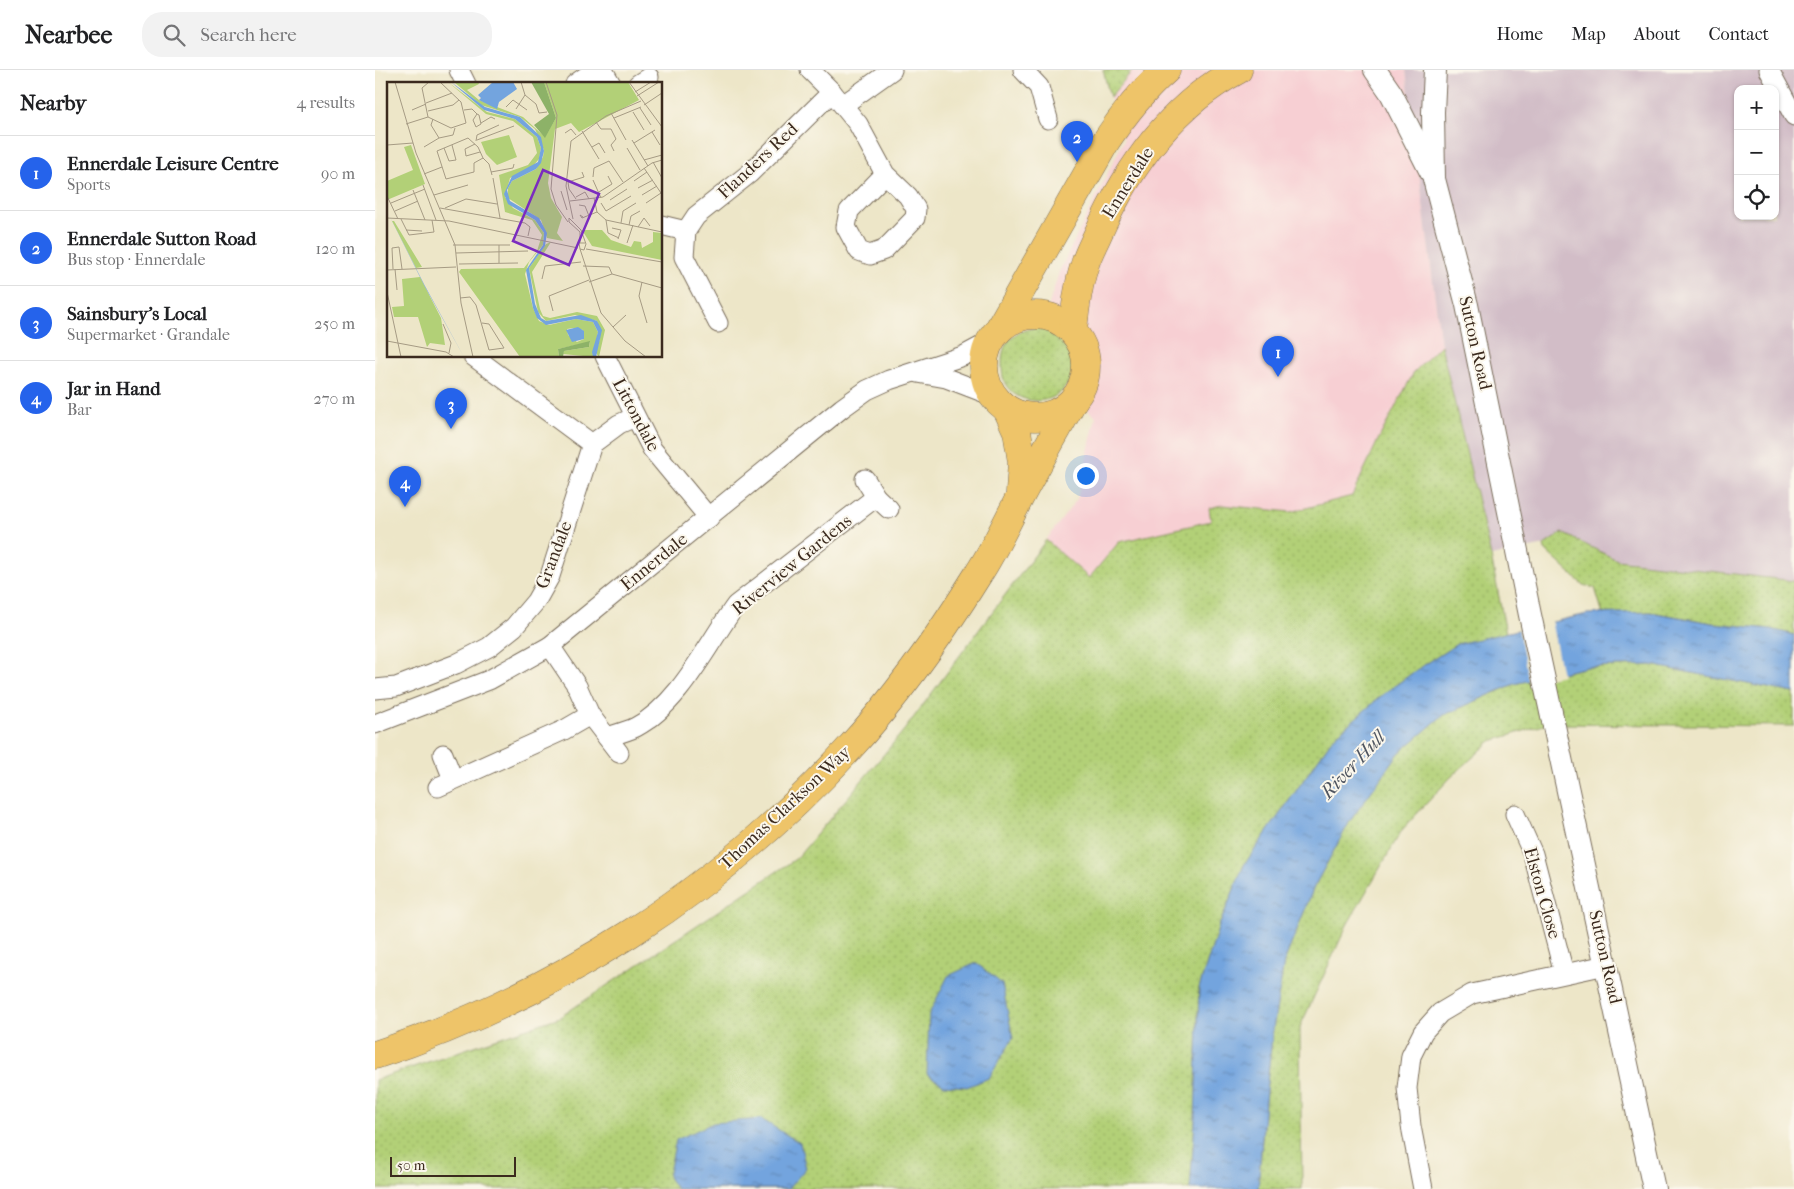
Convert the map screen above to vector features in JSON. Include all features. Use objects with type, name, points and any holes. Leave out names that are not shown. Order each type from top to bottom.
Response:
[{"type":"highway","points":[[1020,496],[1022,462],[1017,431],[986,383],[983,369],[984,355],[1106,141],[1124,113],[1147,87],[1166,70]]},
{"type":"highway","name":"Ennerdale","points":[[1073,331],[1075,310],[1085,264],[1108,212],[1140,158],[1166,126],[1202,93],[1238,70]]},
{"type":"highway","points":[[994,336],[1012,320],[1028,315],[1044,315],[1060,321],[1073,331],[1085,353],[1086,364],[1083,386],[1074,399],[1063,409],[1050,415],[1035,418],[1021,416],[1000,403]]},
{"type":"highway","name":"Thomas Clarkson Way","points":[[375,1055],[484,1012],[568,970],[646,923],[730,862],[808,792],[873,722],[939,634],[980,572],[1074,399]]},
{"type":"street","points":[[459,70],[465,82]]},
{"type":"street","points":[[578,82],[595,70]]},
{"type":"street","points":[[603,70],[610,82]]},
{"type":"street","points":[[810,70],[837,98],[858,124],[885,174]]},
{"type":"street","name":"Flanders Red","points":[[686,231],[696,216],[750,173],[837,98],[892,70]]},
{"type":"street","points":[[1023,70],[1039,87],[1048,119]]},
{"type":"street","points":[[1375,70],[1395,102],[1434,179]]},
{"type":"street","name":"Sutton Road","points":[[1435,70],[1433,112],[1434,179],[1467,305],[1530,615],[1654,1189]]},
{"type":"street","points":[[1769,70],[1794,116]]},
{"type":"street","points":[[663,225],[686,231],[684,257],[718,323]]},
{"type":"street","name":"Ennerdale","points":[[375,724],[489,680],[550,646],[842,408],[889,380],[916,373],[963,356],[994,336]]},
{"type":"street","points":[[476,358],[592,444],[619,424],[635,417]]},
{"type":"street","name":"Littondale","points":[[606,358],[652,449],[709,518]]},
{"type":"street","name":"Ennerdale","points":[[916,373],[946,378],[1000,403]]},
{"type":"street","name":"Grandale","points":[[375,689],[396,686],[456,664],[489,647],[514,626],[536,600],[550,576],[592,444]]},
{"type":"street","name":"Riverview Gardens","points":[[607,737],[637,727],[664,707],[695,667],[736,605],[882,503],[865,479]]},
{"type":"street","points":[[550,646],[577,686],[590,715],[619,753]]},
{"type":"street","points":[[443,754],[446,783],[564,730],[590,715]]},
{"type":"street","name":"Elston Close","points":[[1515,814],[1533,854],[1563,973]]},
{"type":"street","points":[[1423,1189],[1411,1126],[1407,1088],[1411,1056],[1423,1032],[1440,1013],[1473,994],[1606,965]]},
{"type":"shaded area","points":[[1133,70],[1406,70],[1441,345],[1414,372],[1352,496],[1291,512],[1222,505],[1209,508],[1211,521],[1119,542],[1089,578],[1046,540],[1077,499],[1096,417],[1065,388],[1072,376],[1072,363],[1066,344],[1055,333],[1042,327],[1059,272],[1124,140],[1110,97]]},
{"type":"shaded area","points":[[1406,70],[1794,70],[1794,581],[1617,560],[1562,533],[1545,545],[1491,556],[1441,345]]},
{"type":"green space","points":[[1103,70],[1133,70],[1110,97]]},
{"type":"green space","points":[[1042,327],[1058,338],[1064,345],[1072,361],[1073,370],[1065,388],[1059,394],[1045,400],[1028,400],[1014,394],[1006,386],[1002,356],[1004,348],[1012,337],[1025,330]]},
{"type":"green space","points":[[1441,345],[1491,556],[1506,633],[1457,644],[1381,696],[1333,738],[1244,865],[1219,926],[1199,988],[1195,1121],[1190,1189],[375,1189],[375,1080],[560,1017],[797,858],[905,729],[1046,540],[1089,578],[1119,542],[1211,521],[1209,508],[1222,505],[1291,512],[1352,496],[1379,438],[1414,372]]},
{"type":"green space","points":[[1562,533],[1617,560],[1794,581],[1794,635],[1771,629],[1713,623],[1650,612],[1603,614],[1595,588],[1583,585],[1545,550],[1544,545]]},
{"type":"green space","points":[[1651,665],[1794,693],[1794,726],[1547,724],[1491,741],[1450,778],[1402,830],[1347,925],[1300,1027],[1302,1189],[1258,1189],[1273,1029],[1284,962],[1314,887],[1350,821],[1399,753],[1442,716],[1514,684],[1587,667]]},
{"type":"water","name":"River Hull","points":[[1650,612],[1713,623],[1771,629],[1794,635],[1794,693],[1651,665],[1587,667],[1514,684],[1442,716],[1399,753],[1350,821],[1314,887],[1284,962],[1273,1029],[1258,1189],[1190,1189],[1195,1121],[1199,988],[1219,926],[1244,865],[1333,738],[1381,696],[1457,644],[1587,614]]},
{"type":"water","points":[[976,963],[1002,984],[1013,1038],[989,1078],[967,1087],[944,1085],[927,1074],[929,1014],[948,976]]},
{"type":"water","points":[[761,1119],[800,1143],[806,1168],[788,1189],[676,1189],[668,1177],[676,1140],[713,1123]]},
{"type":"pier","points":[[1551,620],[1562,675],[1529,683],[1518,628]]},
{"type":"place","name":"Ennerdale Sutton Road","points":[[1077,162]]},
{"type":"place","name":"Ennerdale Leisure Centre","points":[[1278,377]]},
{"type":"place","name":"Sainsbury's Local","points":[[451,429]]},
{"type":"place","name":"Jar in Hand","points":[[405,507]]}]
